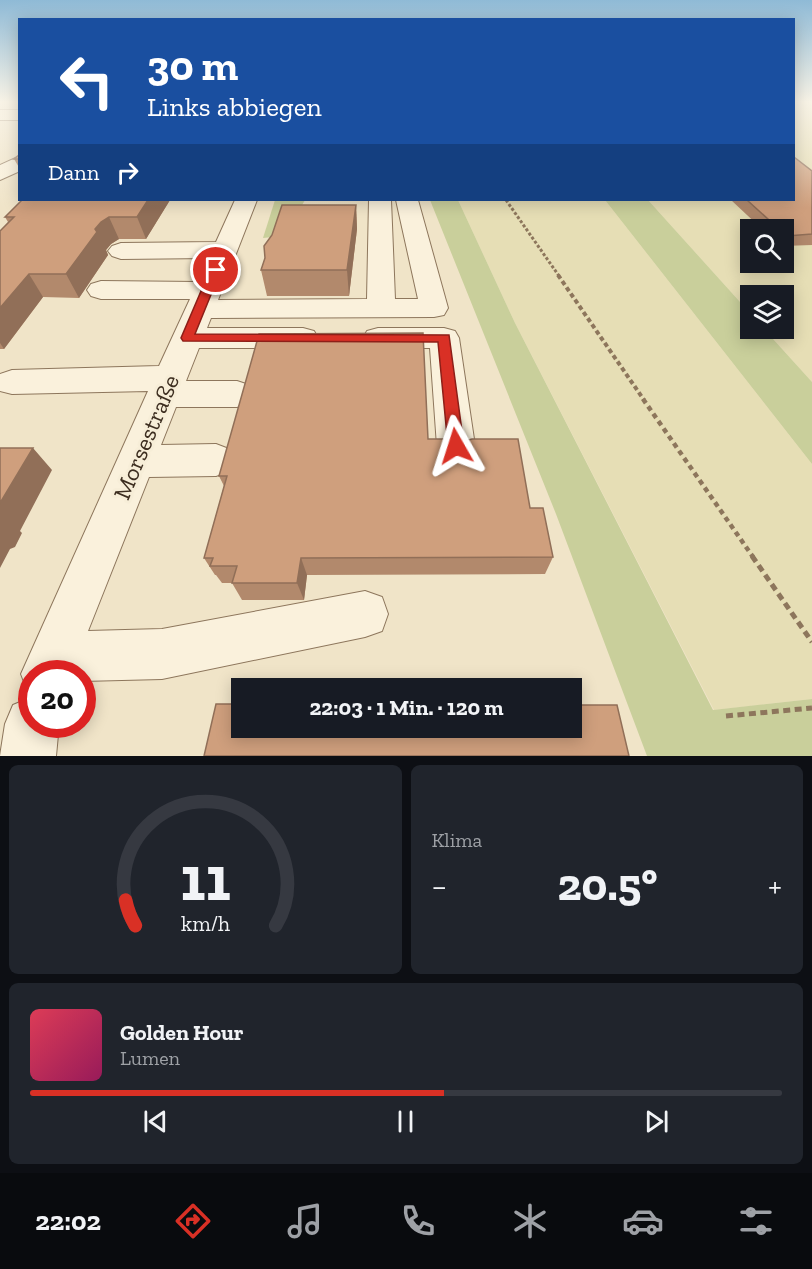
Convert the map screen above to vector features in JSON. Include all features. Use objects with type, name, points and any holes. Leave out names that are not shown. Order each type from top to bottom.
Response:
[{"type":"street","points":[[0,174],[18,163]]},
{"type":"street","name":"Morsestraße","points":[[51,660],[246,201]]},
{"type":"street","points":[[380,201],[381,309]]},
{"type":"street","points":[[198,313],[434,308],[407,201]]},
{"type":"street","points":[[121,251],[224,250]]},
{"type":"street","points":[[101,290],[198,313],[340,338],[444,338],[456,446]]},
{"type":"street","points":[[12,382],[167,386],[237,394]]},
{"type":"street","points":[[135,461],[216,460]]},
{"type":"street","points":[[96,660],[162,654],[365,614]]},
{"type":"street","points":[[28,756],[30,738]]},
{"type":"path","points":[[507,201],[812,642]]},
{"type":"path","points":[[726,716],[812,708]]},
{"type":"shaded area","points":[[795,137],[812,137],[812,382],[773,339],[794,339],[794,285],[740,285],[740,302],[649,201],[795,201]]},
{"type":"shaded area","points":[[458,201],[606,201],[812,464],[812,699],[714,710],[515,323]]},
{"type":"green space","points":[[275,201],[304,201],[284,236],[263,238]]},
{"type":"green space","points":[[430,201],[458,201],[515,323],[713,710],[812,699],[812,756],[647,756],[556,514]]},
{"type":"green space","points":[[606,201],[649,201],[740,302],[740,339],[773,339],[812,382],[812,464]]},
{"type":"building","points":[[795,158],[812,171],[812,234],[794,235],[794,219],[768,219],[748,201],[795,201]]},
{"type":"building","points":[[21,201],[147,201],[137,217],[109,217],[101,222],[95,229],[97,232],[66,274],[29,274],[0,308],[0,231],[14,217],[5,217]]},
{"type":"building","points":[[282,205],[356,205],[347,270],[261,270],[265,258],[264,246],[272,235]]},
{"type":"building","points":[[423,333],[428,439],[445,439],[458,443],[472,439],[518,439],[530,508],[543,508],[553,557],[301,558],[297,583],[232,583],[237,566],[210,566],[213,558],[204,558],[227,476],[219,476],[259,334]]},
{"type":"building","points":[[0,448],[33,448],[0,503]]},
{"type":"building","points":[[216,704],[231,704],[231,738],[582,738],[582,705],[617,705],[629,756],[204,756]]},
{"type":"route","points":[[216,270],[187,338],[444,338],[456,446]]}]
